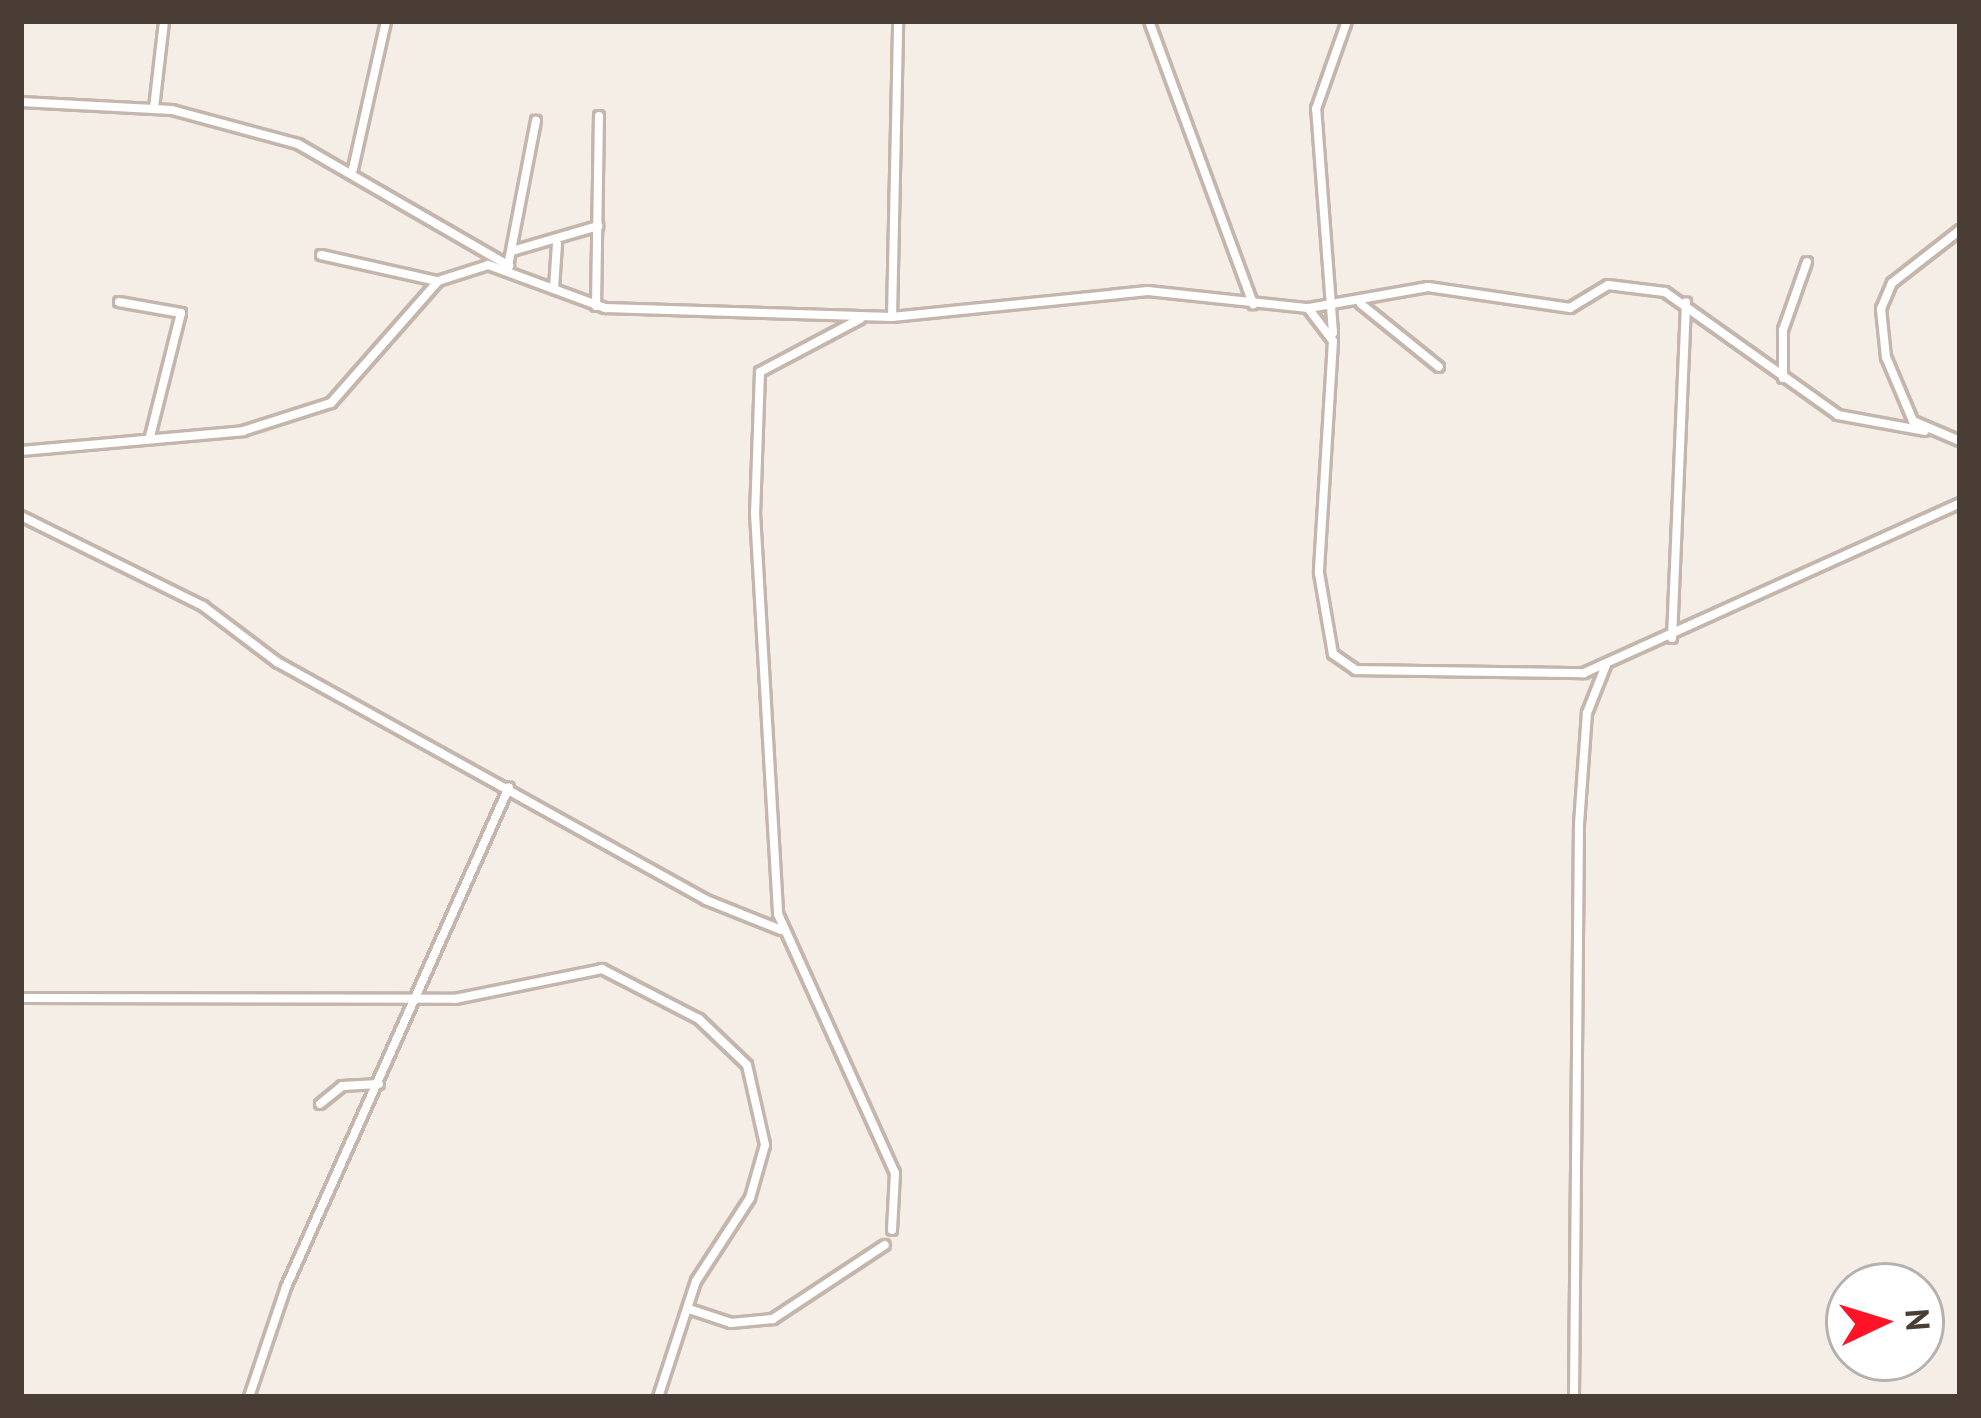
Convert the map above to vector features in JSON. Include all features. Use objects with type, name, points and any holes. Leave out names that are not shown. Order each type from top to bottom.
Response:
[{"type":"street","points":[[154,108],[164,21]]},
{"type":"street","points":[[352,169],[386,21]]},
{"type":"street","points":[[892,317],[898,21]]},
{"type":"street","points":[[1149,21],[1253,304]]},
{"type":"street","points":[[1347,21],[1316,109],[1338,309],[1333,334],[1333,445],[1316,529],[1335,659],[1363,672],[1509,676],[1606,664],[1672,638],[1960,503]]},
{"type":"street","points":[[21,102],[154,108],[352,169],[510,267],[596,306],[862,318],[1142,291],[1338,309],[1432,287],[1574,308],[1608,285],[1686,302],[1783,379],[1861,425],[1925,431],[1960,441]]},
{"type":"street","points":[[596,306],[598,116]]},
{"type":"street","points":[[510,267],[536,122]]},
{"type":"street","points":[[512,251],[557,244],[599,225]]},
{"type":"street","points":[[1925,431],[1886,358],[1881,305],[1892,283],[1960,230]]},
{"type":"street","points":[[554,288],[557,244]]},
{"type":"street","points":[[321,255],[438,281],[510,267]]},
{"type":"street","points":[[1783,379],[1783,330],[1807,262]]},
{"type":"street","points":[[21,451],[243,430],[332,403],[438,281]]},
{"type":"street","points":[[119,302],[181,313],[150,436]]},
{"type":"street","points":[[1672,638],[1686,302]]},
{"type":"street","points":[[1361,304],[1439,367]]},
{"type":"street","points":[[1308,308],[1333,334]]},
{"type":"street","points":[[862,318],[770,363],[755,393],[782,930],[895,1174],[892,1230]]},
{"type":"street","points":[[21,516],[203,606],[277,662],[706,900],[782,930]]},
{"type":"street","points":[[1574,1397],[1579,824],[1587,713],[1606,664]]},
{"type":"street","points":[[249,1397],[509,787]]},
{"type":"street","points":[[21,998],[419,994],[455,999],[613,970],[743,1058],[764,1117],[762,1163],[689,1309],[658,1397]]},
{"type":"street","points":[[320,1104],[342,1086],[379,1084]]},
{"type":"street","points":[[689,1309],[731,1323],[773,1319],[885,1245]]}]
